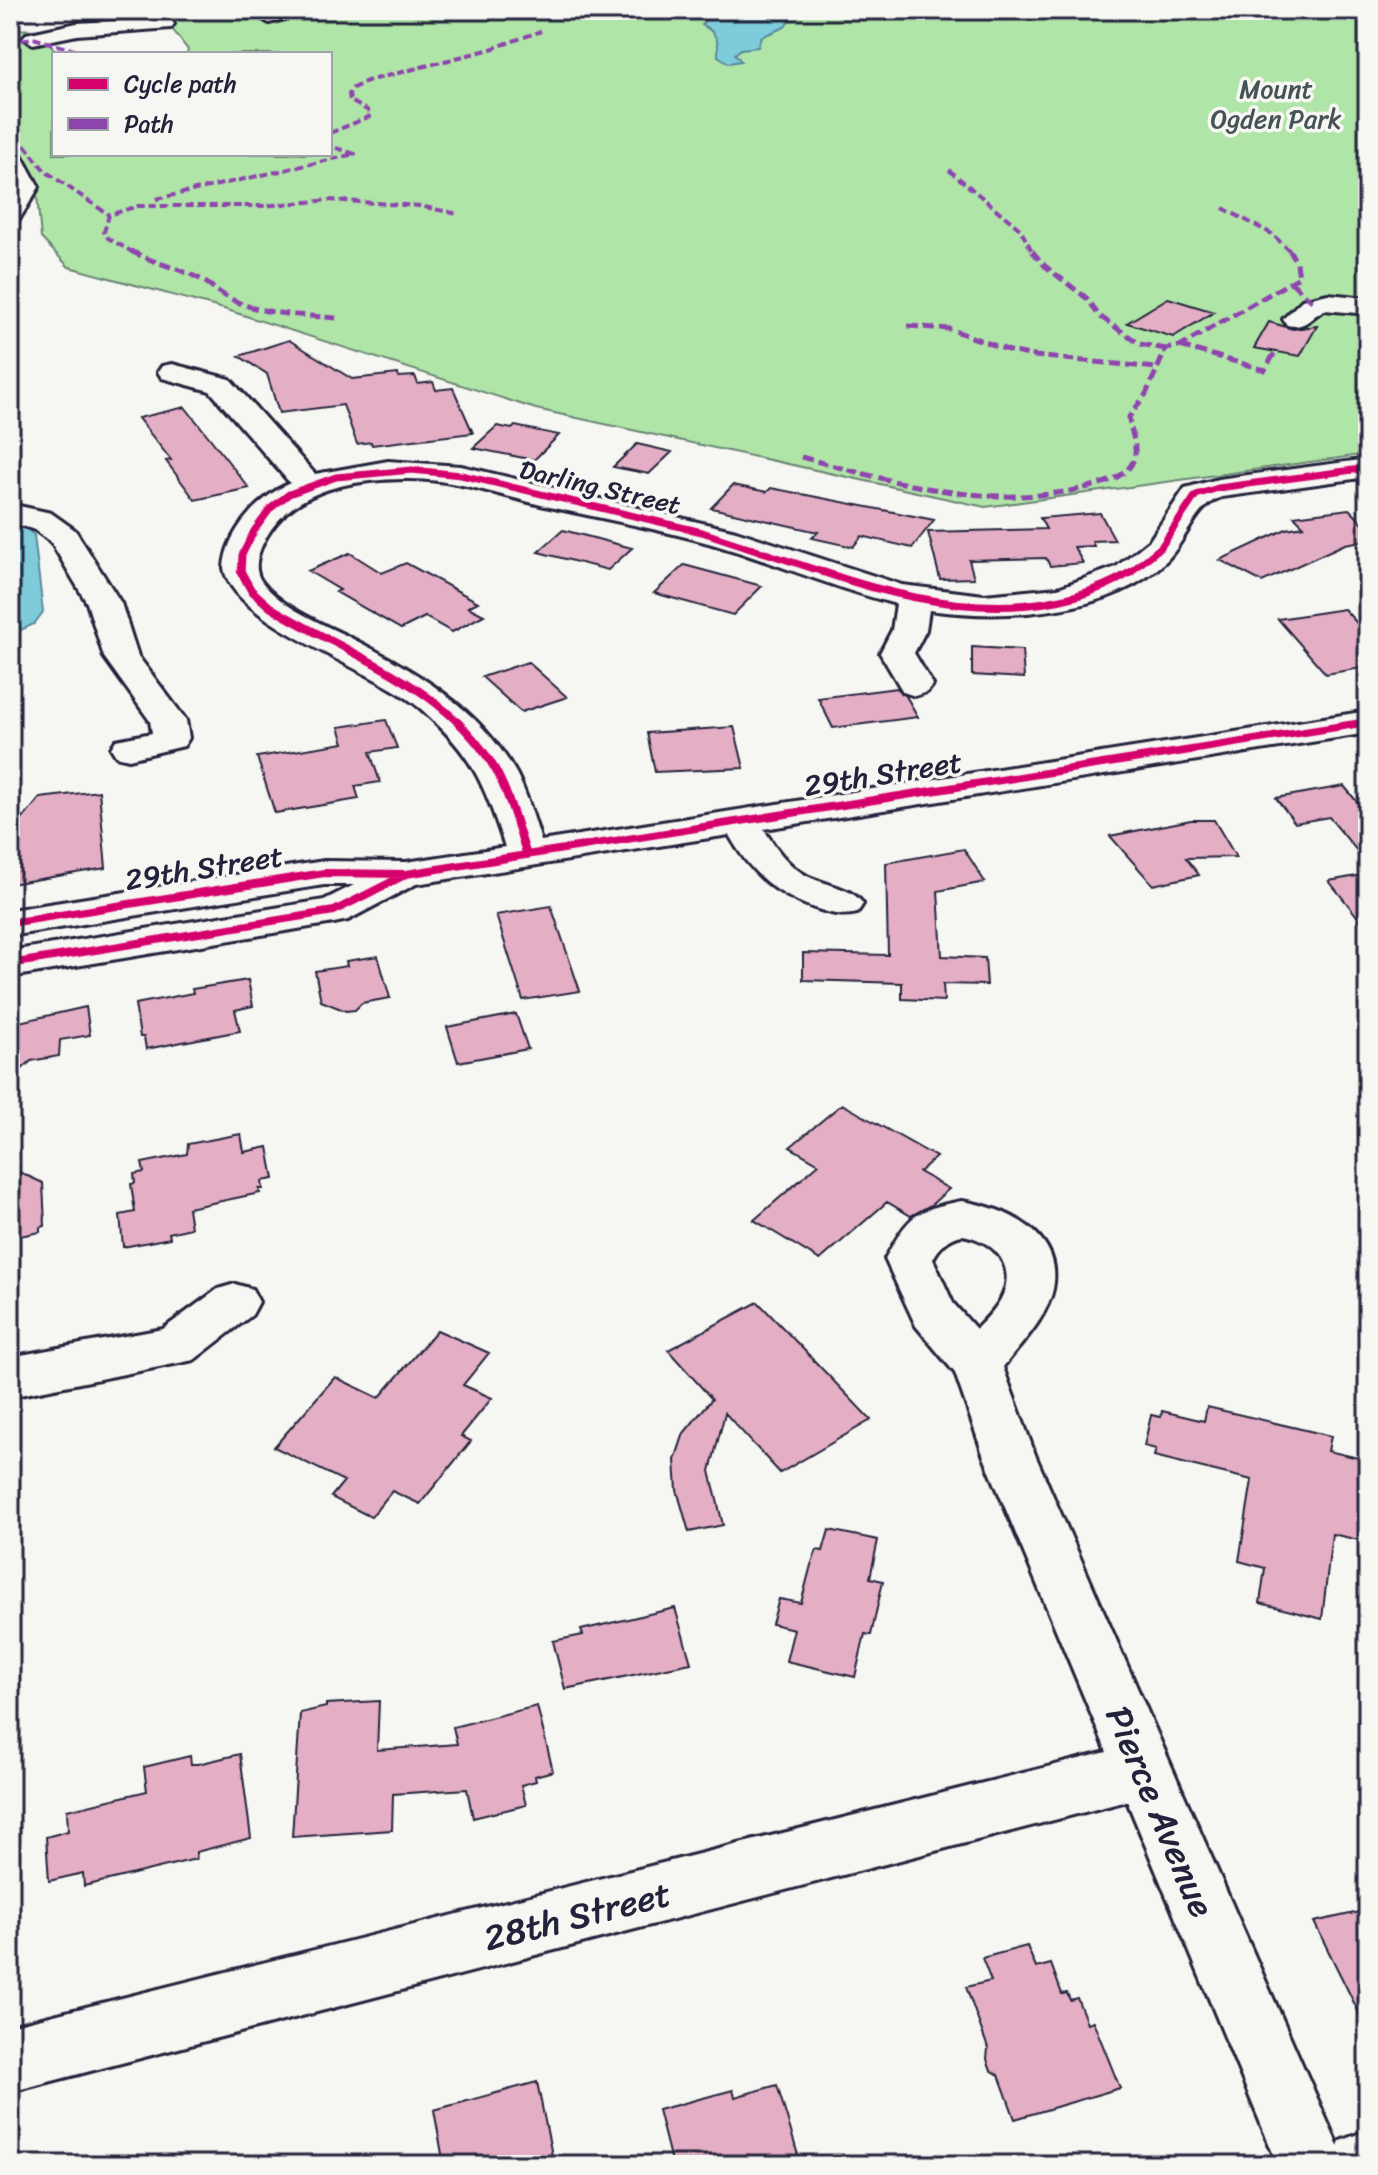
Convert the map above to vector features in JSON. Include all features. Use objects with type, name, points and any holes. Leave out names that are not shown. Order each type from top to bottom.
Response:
[{"type":"street","points":[[269,17],[298,10]]},
{"type":"street","points":[[36,12],[35,26],[23,39],[77,29],[164,24]]},
{"type":"street","points":[[10,154],[27,187],[10,215]]},
{"type":"street","points":[[1297,319],[1313,302],[1368,306]]},
{"type":"street","points":[[172,372],[220,385],[309,485]]},
{"type":"street","name":"Darling Street","points":[[527,855],[496,769],[429,696],[367,658],[276,610],[250,592],[239,571],[243,552],[261,518],[281,498],[309,485],[345,475],[388,469],[438,471],[724,538],[862,586],[914,598],[962,604],[1058,598],[1094,589],[1122,577],[1148,560],[1196,495],[1218,488],[1368,468]]},
{"type":"street","points":[[10,513],[38,519],[64,537],[104,603],[121,657],[168,720],[171,738],[129,748]]},
{"type":"street","points":[[914,598],[909,630],[897,653],[915,685]]},
{"type":"street","name":"29th Street","points":[[10,923],[324,873],[406,874],[1368,722]]},
{"type":"street","points":[[740,821],[774,874],[806,892],[843,904]]},
{"type":"street","name":"29th Street","points":[[10,964],[334,911],[406,874]]},
{"type":"street","points":[[10,1377],[176,1346],[235,1302]]},
{"type":"street","name":"Pierce Avenue","points":[[977,1364],[1010,1457],[1312,2165]]},
{"type":"street","name":"28th Street","points":[[10,2059],[1144,1770]]},
{"type":"green space","name":"Mount Ogden Park","points":[[158,10],[1368,10],[1368,454],[985,507],[536,409],[224,309],[69,267],[41,238],[36,185],[10,160],[10,29],[39,30],[56,52],[52,52],[52,156],[332,156],[332,52],[188,50]]},
{"type":"water","points":[[732,10],[795,10],[785,27],[761,37],[758,47],[741,49],[735,54],[741,61],[729,63],[718,56],[716,37],[702,25],[705,20],[731,13]]},
{"type":"water","points":[[10,523],[34,535],[43,612],[34,624],[10,635]]},
{"type":"building","points":[[1168,298],[1214,312],[1173,337],[1127,323]]},
{"type":"building","points":[[1269,322],[1293,329],[1317,326],[1300,356],[1254,348]]},
{"type":"building","points":[[289,340],[352,379],[398,374],[399,377],[415,376],[418,384],[433,382],[436,390],[453,388],[473,433],[372,445],[371,442],[357,444],[343,405],[279,413],[267,374],[239,356]]},
{"type":"building","points":[[185,407],[249,488],[195,500],[166,461],[171,460],[138,418]]},
{"type":"building","points":[[497,426],[512,429],[515,426],[559,435],[534,460],[473,448]]},
{"type":"building","points":[[637,444],[672,452],[649,474],[613,467]]},
{"type":"building","points":[[733,485],[767,492],[771,488],[934,520],[912,548],[862,536],[853,547],[812,538],[818,532],[711,508]]},
{"type":"building","points":[[1349,509],[1368,528],[1368,540],[1345,544],[1262,582],[1220,560],[1286,529],[1304,526],[1294,516]]},
{"type":"building","points":[[1100,513],[1115,540],[1092,541],[1094,546],[1074,547],[1083,563],[1050,566],[1046,558],[969,560],[974,578],[940,579],[928,532],[1046,529],[1040,518]]},
{"type":"building","points":[[563,530],[632,548],[608,570],[538,552]]},
{"type":"building","points":[[350,553],[382,573],[406,563],[478,602],[468,607],[484,615],[452,632],[425,617],[401,629],[336,592],[340,590],[308,571]]},
{"type":"building","points":[[684,565],[762,586],[733,615],[654,593]]},
{"type":"building","points":[[1344,609],[1368,635],[1368,667],[1326,674],[1278,619]]},
{"type":"building","points":[[972,647],[1022,650],[1024,678],[972,675]]},
{"type":"building","points":[[528,662],[567,697],[521,712],[482,677]]},
{"type":"building","points":[[897,688],[906,696],[918,717],[833,728],[818,698]]},
{"type":"building","points":[[386,720],[397,748],[370,752],[380,782],[355,786],[359,799],[275,813],[257,757],[344,743],[339,727]]},
{"type":"building","points":[[734,727],[744,768],[655,772],[647,733]]},
{"type":"building","points":[[1344,786],[1368,815],[1368,864],[1329,817],[1295,823],[1276,798]]},
{"type":"building","points":[[99,791],[106,868],[10,884],[10,834],[40,798]]},
{"type":"building","points":[[1191,820],[1214,820],[1236,857],[1186,858],[1199,875],[1153,885],[1110,836]]},
{"type":"building","points":[[964,849],[985,882],[938,891],[942,956],[985,958],[987,985],[943,984],[944,1001],[902,999],[902,983],[803,980],[803,953],[888,955],[886,863]]},
{"type":"building","points":[[1368,874],[1368,930],[1329,881]]},
{"type":"building","points":[[551,906],[580,991],[523,1000],[496,915]]},
{"type":"building","points":[[378,956],[390,998],[362,1003],[355,1010],[346,1011],[321,1001],[315,971],[347,966],[346,961]]},
{"type":"building","points":[[248,980],[253,1006],[235,1010],[240,1031],[146,1049],[144,1037],[140,1037],[135,1004],[193,993],[192,989]]},
{"type":"building","points":[[86,1007],[90,1035],[60,1040],[59,1056],[31,1061],[10,1080],[10,1024]]},
{"type":"building","points":[[516,1014],[528,1049],[458,1062],[447,1027]]},
{"type":"building","points":[[842,1104],[936,1157],[919,1172],[949,1189],[931,1205],[911,1216],[887,1202],[820,1260],[754,1220],[819,1164],[790,1147]]},
{"type":"building","points":[[241,1134],[244,1152],[268,1147],[274,1179],[262,1181],[260,1193],[188,1208],[191,1228],[169,1233],[170,1238],[123,1247],[120,1215],[135,1212],[131,1184],[135,1183],[134,1174],[144,1172],[142,1163],[187,1154],[188,1144]]},
{"type":"building","points":[[10,1168],[43,1183],[45,1226],[40,1227],[40,1232],[10,1238]]},
{"type":"building","points":[[758,1302],[871,1420],[780,1473],[725,1413],[710,1471],[723,1525],[689,1532],[677,1490],[675,1460],[684,1433],[712,1399],[668,1350]]},
{"type":"building","points":[[437,1330],[489,1353],[463,1385],[492,1398],[461,1436],[471,1441],[420,1504],[392,1491],[371,1517],[331,1497],[344,1481],[274,1447],[335,1377],[379,1398]]},
{"type":"building","points":[[1207,1407],[1331,1436],[1328,1451],[1367,1460],[1359,1540],[1332,1534],[1322,1619],[1260,1603],[1265,1568],[1239,1561],[1252,1480],[1154,1456],[1156,1449],[1144,1446],[1151,1415],[1161,1417],[1162,1411],[1204,1421]]},
{"type":"building","points":[[829,1530],[878,1540],[870,1578],[883,1581],[871,1635],[865,1634],[855,1677],[786,1661],[794,1629],[772,1624],[779,1599],[801,1603],[811,1565],[817,1550],[823,1551]]},
{"type":"building","points":[[675,1608],[691,1663],[565,1689],[553,1641],[583,1635],[581,1630]]},
{"type":"building","points":[[379,1701],[377,1750],[457,1744],[453,1727],[537,1706],[553,1771],[535,1776],[536,1781],[521,1785],[526,1805],[473,1818],[467,1789],[393,1794],[392,1830],[292,1837],[300,1713],[326,1707],[326,1704]]},
{"type":"building","points":[[240,1754],[251,1838],[196,1852],[196,1859],[84,1886],[83,1873],[49,1881],[46,1837],[68,1831],[67,1810],[147,1791],[144,1767],[190,1756],[191,1764],[198,1764]]},
{"type":"building","points":[[1368,1910],[1368,2031],[1314,1922]]},
{"type":"building","points":[[1027,1946],[1036,1968],[1051,1964],[1062,1994],[1067,1993],[1070,2000],[1077,1998],[1087,2023],[1093,2021],[1120,2088],[1015,2119],[999,2075],[991,2070],[987,2059],[988,2048],[966,1987],[991,1981],[982,1958]]},
{"type":"building","points":[[537,2082],[554,2165],[444,2165],[434,2110]]},
{"type":"building","points":[[777,2085],[801,2165],[672,2165],[658,2110],[733,2090],[735,2097]]},
{"type":"marked path","points":[[332,132],[371,116],[367,110],[350,101],[349,94],[353,88],[367,81],[491,49],[541,31]]},
{"type":"marked path","points":[[10,42],[33,38],[81,52]]},
{"type":"marked path","points":[[10,126],[45,171],[109,215]]},
{"type":"marked path","points":[[156,199],[355,154],[332,147]]},
{"type":"marked path","points":[[949,170],[1020,229],[1033,253],[1089,300],[1098,315],[1140,344],[1166,349]]},
{"type":"marked path","points":[[337,318],[287,314],[248,306],[227,297],[199,278],[155,264],[108,238],[104,232],[109,215],[138,206],[261,206],[330,200],[420,206],[458,214]]},
{"type":"marked path","points":[[801,457],[910,486],[983,497],[1020,498],[1057,494],[1118,476],[1134,459],[1129,417],[1146,394],[1166,349],[1180,346],[1299,277],[1292,252],[1283,242],[1260,226],[1223,208]]},
{"type":"marked path","points":[[1292,283],[1313,302]]},
{"type":"marked path","points":[[908,326],[950,329],[1010,351],[1034,356],[1157,368]]},
{"type":"marked path","points":[[1180,346],[1265,370],[1275,352]]},
{"type":"cycle path","points":[[527,855],[496,771],[476,744],[431,699],[387,670],[296,623],[270,607],[251,590],[241,574],[240,562],[244,549],[271,508],[289,494],[336,477],[362,473],[388,470],[448,473],[725,538],[900,595],[961,604],[1009,604],[1083,593],[1127,574],[1161,547],[1196,495],[1218,488],[1368,468]]},
{"type":"cycle path","points":[[10,923],[324,873],[406,874],[1368,722]]},
{"type":"cycle path","points":[[10,964],[334,911],[403,876]]}]
